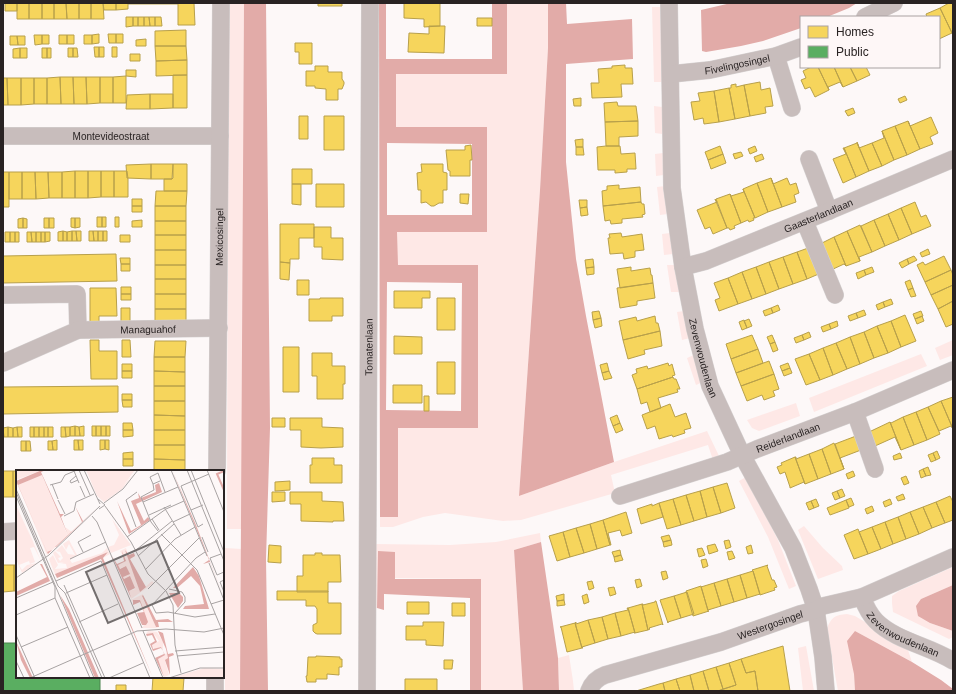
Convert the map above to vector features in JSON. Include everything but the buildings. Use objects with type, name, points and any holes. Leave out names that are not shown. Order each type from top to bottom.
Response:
[{"type":"street","name":"Mexicosingel","points":[[217,470],[221,3]]},
{"type":"street","name":"Tomatenlaan","points":[[367,691],[370,3]]},
{"type":"street","name":"Zevenwoudenlaan","points":[[669,3],[672,188],[682,267],[695,330],[710,386],[742,455],[793,548],[816,610],[826,691]]},
{"type":"street","points":[[867,16],[894,3]]},
{"type":"street","name":"Fivelingosingel","points":[[671,74],[710,70],[776,56],[800,47]]},
{"type":"street","points":[[776,56],[792,108]]},
{"type":"street","name":"Montevideostraat","points":[[3,136],[220,136]]},
{"type":"street","points":[[810,159],[830,211]]},
{"type":"street","name":"Gaasterlandlaan","points":[[682,267],[706,261],[805,222],[953,159]]},
{"type":"street","points":[[805,222],[835,295]]},
{"type":"street","points":[[3,295],[77,294],[78,330]]},
{"type":"street","name":"Managuahof","points":[[3,363],[78,330],[219,328]]},
{"type":"street","name":"Reiderlandlaan","points":[[620,496],[727,462],[952,373]]},
{"type":"street","points":[[855,412],[875,469]]},
{"type":"street","points":[[3,532],[16,531]]},
{"type":"street","name":"Westergosingel","points":[[590,691],[591,686],[598,678],[605,674],[721,642],[800,614],[816,610],[823,606],[862,597],[953,557]]},
{"type":"street","name":"Zevenwoudenlaan","points":[[862,597],[865,605],[875,620],[884,628],[911,642],[944,655],[953,661]]},
{"type":"street","points":[[215,678],[215,691]]},
{"type":"shaded area","points":[[228,3],[244,3],[242,529],[227,529]]},
{"type":"shaded area","points":[[244,3],[266,3],[270,428],[266,559],[268,691],[240,691]]},
{"type":"shaded area","points":[[379,3],[386,3],[386,59],[492,59],[492,3],[507,3],[507,74],[396,74],[396,127],[487,127],[487,232],[397,232],[398,265],[478,265],[478,428],[398,428],[398,517],[380,517]],"holes":[[[387,143],[472,144],[472,215],[387,215]],[[387,282],[462,283],[461,411],[386,410]]]},
{"type":"shaded area","points":[[507,3],[548,3],[548,48],[540,190],[519,496],[707,431],[720,458],[713,460],[708,445],[611,475],[615,493],[521,520],[503,521],[445,513],[423,517],[393,527],[380,527],[380,517],[398,517],[398,428],[478,428],[478,266],[397,265],[397,232],[487,231],[487,127],[396,127],[396,74],[507,74]]},
{"type":"shaded area","points":[[548,3],[566,3],[567,24],[632,19],[633,59],[566,64],[566,162],[576,259],[614,462],[519,496],[540,190],[548,48]]},
{"type":"shaded area","points":[[731,3],[857,3],[829,16],[800,16],[800,28],[763,41],[706,52],[702,51],[701,10]]},
{"type":"shaded area","points":[[652,7],[660,7],[662,82],[654,82]]},
{"type":"shaded area","points":[[654,106],[662,107],[662,134],[655,133]]},
{"type":"shaded area","points":[[663,153],[664,175],[656,176],[655,154]]},
{"type":"shaded area","points":[[665,186],[668,214],[660,215],[657,187]]},
{"type":"shaded area","points":[[670,233],[673,254],[664,255],[662,234]]},
{"type":"shaded area","points":[[667,265],[675,265],[679,292],[671,292]]},
{"type":"shaded area","points":[[684,311],[690,338],[682,340],[677,312]]},
{"type":"shaded area","points":[[953,340],[953,355],[940,360],[935,348]]},
{"type":"shaded area","points":[[921,354],[927,366],[814,412],[809,398]]},
{"type":"shaded area","points":[[694,355],[703,382],[696,385],[687,358]]},
{"type":"shaded area","points":[[796,403],[800,416],[759,431],[752,428],[747,420]]},
{"type":"shaded area","points":[[746,477],[778,540],[796,586],[789,589],[768,537],[739,481]]},
{"type":"shaded area","points":[[804,526],[823,548],[842,566],[843,570],[818,579],[798,530]]},
{"type":"shaded area","points":[[540,533],[541,542],[514,550],[523,691],[481,691],[481,579],[393,578],[379,551],[377,608],[372,607],[374,544],[450,545],[496,542]]},
{"type":"shaded area","points":[[541,542],[558,658],[559,691],[523,691],[514,550]]},
{"type":"shaded area","points":[[225,548],[242,549],[240,691],[225,691]]},
{"type":"shaded area","points":[[378,551],[395,552],[395,579],[481,579],[481,691],[470,691],[470,598],[384,594],[384,610],[377,608]]},
{"type":"shaded area","points":[[953,567],[953,585],[921,599],[930,623],[953,631],[953,637],[949,639],[893,612],[892,596],[899,591]]},
{"type":"shaded area","points":[[953,585],[953,631],[930,623],[918,616],[916,606],[921,599]]},
{"type":"shaded area","points":[[847,614],[855,616],[907,647],[912,662],[855,631],[855,691],[838,691],[827,628],[834,617]]},
{"type":"shaded area","points":[[855,631],[912,662],[941,680],[953,689],[953,691],[855,691],[854,674],[847,641]]},
{"type":"shaded area","points":[[806,646],[814,691],[803,691],[798,648]]},
{"type":"shaded area","points":[[569,655],[574,691],[559,691],[558,658]]}]
